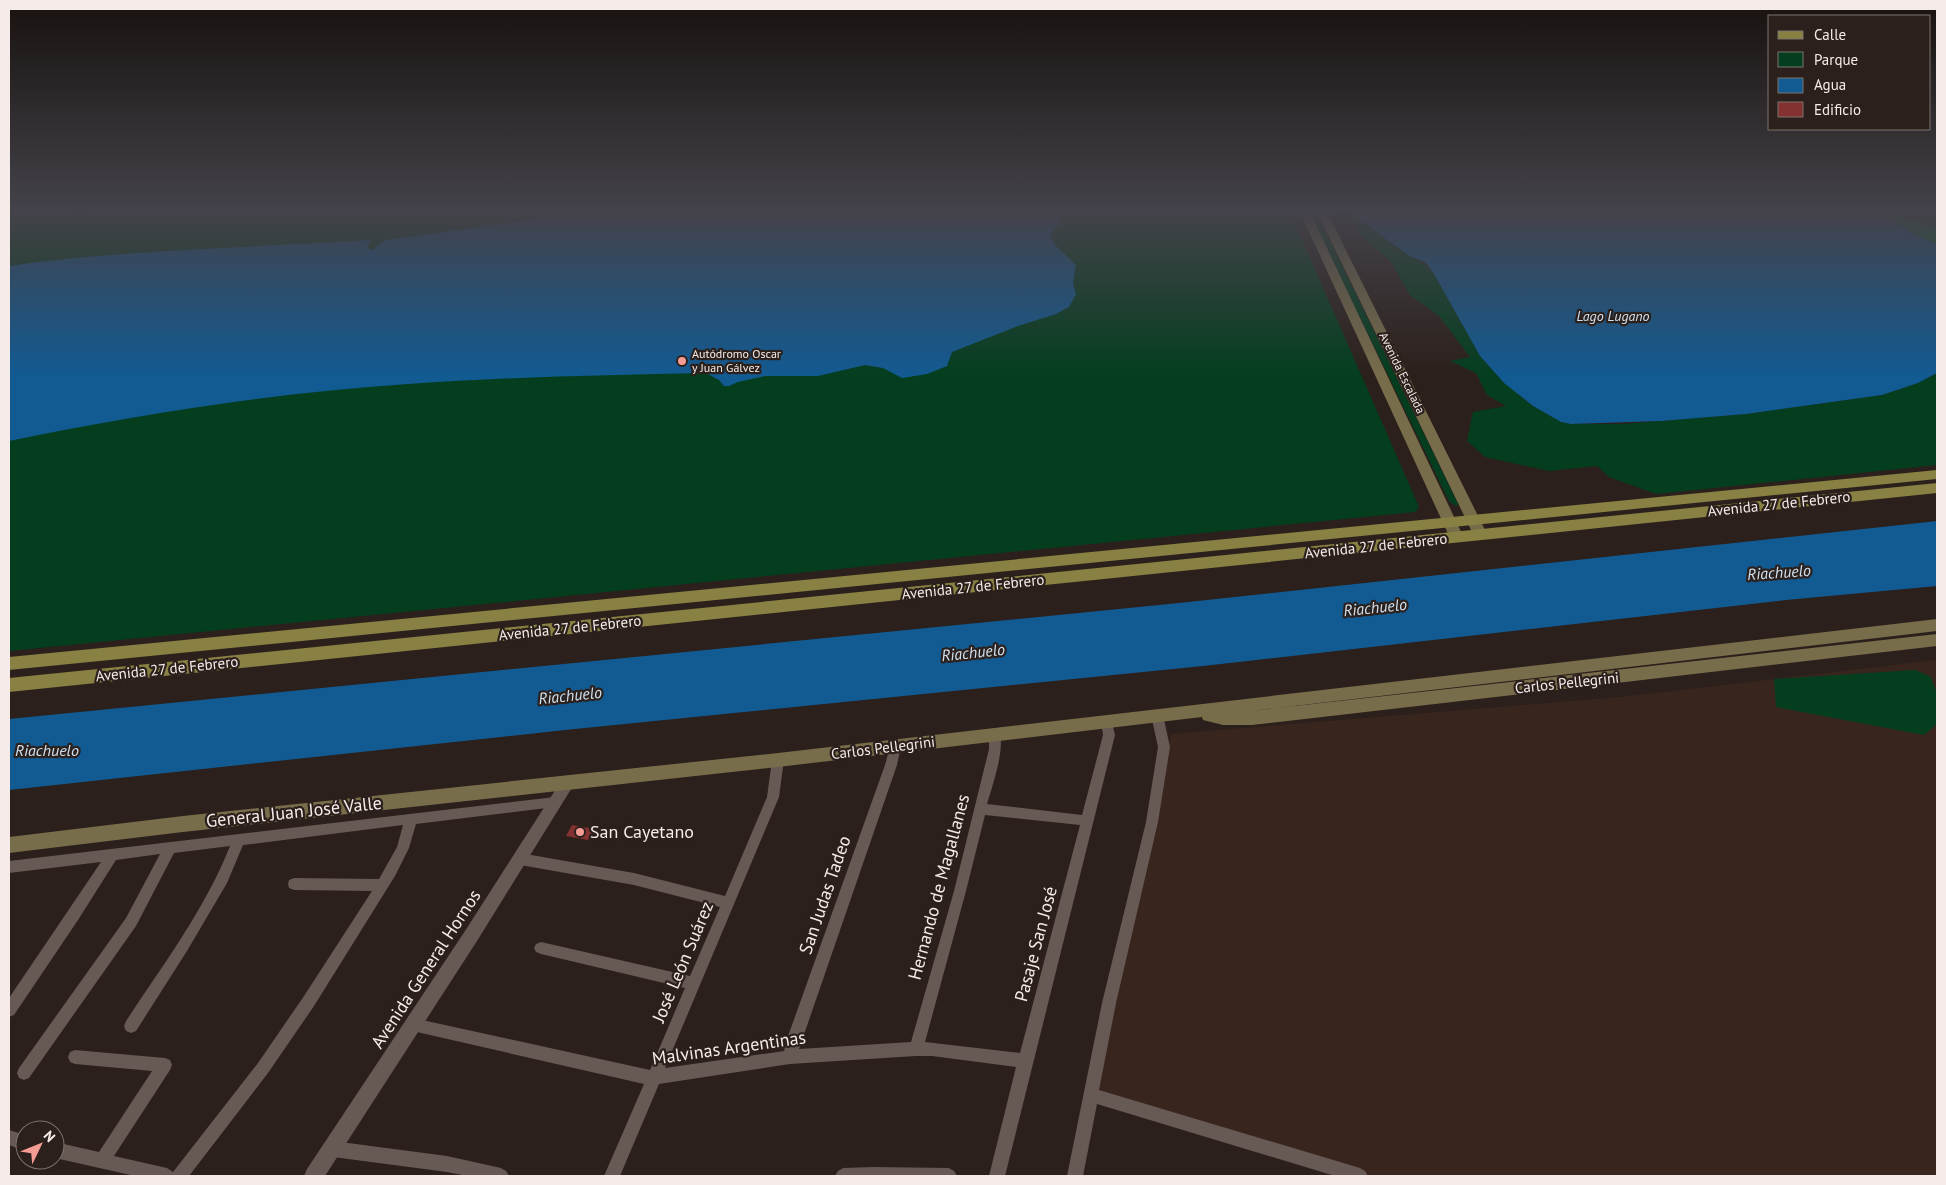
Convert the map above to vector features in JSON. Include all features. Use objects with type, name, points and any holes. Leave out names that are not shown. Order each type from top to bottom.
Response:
[{"type":"main road","name":"Avenida Escalada","points":[[1330,265],[1457,538]]},
{"type":"main road","name":"Avenida Escalada","points":[[1348,265],[1481,536]]},
{"type":"main road","name":"Avenida 27 de Febrero","points":[[9,664],[1937,474]]},
{"type":"main road","name":"Avenida 27 de Febrero","points":[[9,685],[1937,488]]},
{"type":"main road","name":"Carlos Pellegrini","points":[[568,782],[778,760],[1937,625]]},
{"type":"main road","name":"Carlos Pellegrini","points":[[1198,711],[1222,718],[1252,718],[1937,640]]},
{"type":"main road","name":"General Juan José Valle","points":[[12,845],[568,782]]},
{"type":"street","points":[[1075,1176],[1090,1095],[1152,822],[1164,746],[1157,715]]},
{"type":"street","name":"Pasaje San José","points":[[997,1176],[1110,735],[1107,721]]},
{"type":"street","name":"Hernando de Magallanes","points":[[916,1049],[960,891],[995,749],[995,734]]},
{"type":"street","name":"San Judas Tadeo","points":[[790,1057],[794,1039],[891,765],[895,746]]},
{"type":"street","name":"José León Suárez","points":[[612,1176],[775,792],[778,760]]},
{"type":"street","name":"Avenida General Hornos","points":[[314,1176],[568,782]]},
{"type":"street","name":"General Juan José Valle","points":[[9,867],[555,802]]},
{"type":"street","points":[[980,809],[1087,821]]},
{"type":"street","points":[[179,1176],[281,1042],[383,885],[400,855],[411,820]]},
{"type":"street","points":[[130,1026],[223,880],[239,839]]},
{"type":"street","points":[[24,1073],[131,922],[170,848]]},
{"type":"street","points":[[9,1010],[112,855]]},
{"type":"street","points":[[520,859],[634,879],[729,903]]},
{"type":"street","points":[[294,884],[383,885]]},
{"type":"street","points":[[541,948],[694,983]]},
{"type":"street","name":"Malvinas Argentinas","points":[[413,1025],[640,1077],[655,1078],[673,1073],[790,1057],[932,1048],[1025,1061]]},
{"type":"street","points":[[75,1058],[165,1065],[102,1161]]},
{"type":"street","points":[[1090,1095],[1360,1176]]},
{"type":"street","points":[[333,1149],[447,1164],[501,1176]]},
{"type":"street","points":[[65,1152],[167,1176]]},
{"type":"street","points":[[843,1176],[949,1176]]},
{"type":"shaded area","points":[[1937,660],[1937,1176],[1345,1176],[1095,1101],[1171,734],[1621,697]]},
{"type":"green space","name":"Autódromo Oscar y Juan Gálvez","points":[[9,265],[1313,265],[1419,507],[1415,512],[9,651]]},
{"type":"green space","points":[[1335,265],[1342,265],[1458,504],[1456,506],[1449,501]]},
{"type":"green space","points":[[1393,265],[1425,265],[1430,269],[1480,356],[1504,383],[1533,406],[1561,422],[1571,424],[1623,424],[1746,414],[1882,395],[1918,383],[1937,373],[1937,465],[1656,494],[1609,477],[1597,466],[1549,471],[1485,457],[1467,441],[1473,412],[1506,406],[1487,395],[1476,373],[1450,361],[1470,357],[1439,316],[1410,295]]},
{"type":"green space","points":[[1915,670],[1931,677],[1937,693],[1937,724],[1924,735],[1776,707],[1774,679]]},
{"type":"water","points":[[1076,265],[1073,283],[1076,294],[1069,307],[1056,314],[1018,326],[952,352],[947,366],[927,374],[902,378],[883,368],[865,365],[818,376],[765,376],[729,386],[724,386],[719,380],[706,373],[519,378],[408,384],[307,393],[158,413],[9,441],[9,266]]},
{"type":"water","name":"Lago Lugano","points":[[1428,265],[1937,265],[1937,373],[1918,383],[1882,395],[1746,414],[1661,421],[1571,424],[1561,422],[1533,406],[1504,383],[1480,356]]},
{"type":"water","name":"Riachuelo","points":[[1937,521],[1937,586],[1786,600],[1203,666],[565,730],[9,790],[9,719],[1179,603]]},
{"type":"building","name":"San Cayetano","points":[[572,825],[594,829],[588,840],[566,836]]},
{"type":"place","name":"Autódromo Oscar y Juan Gálvez","points":[[682,361]]},
{"type":"place","name":"San Cayetano","points":[[580,832]]}]
